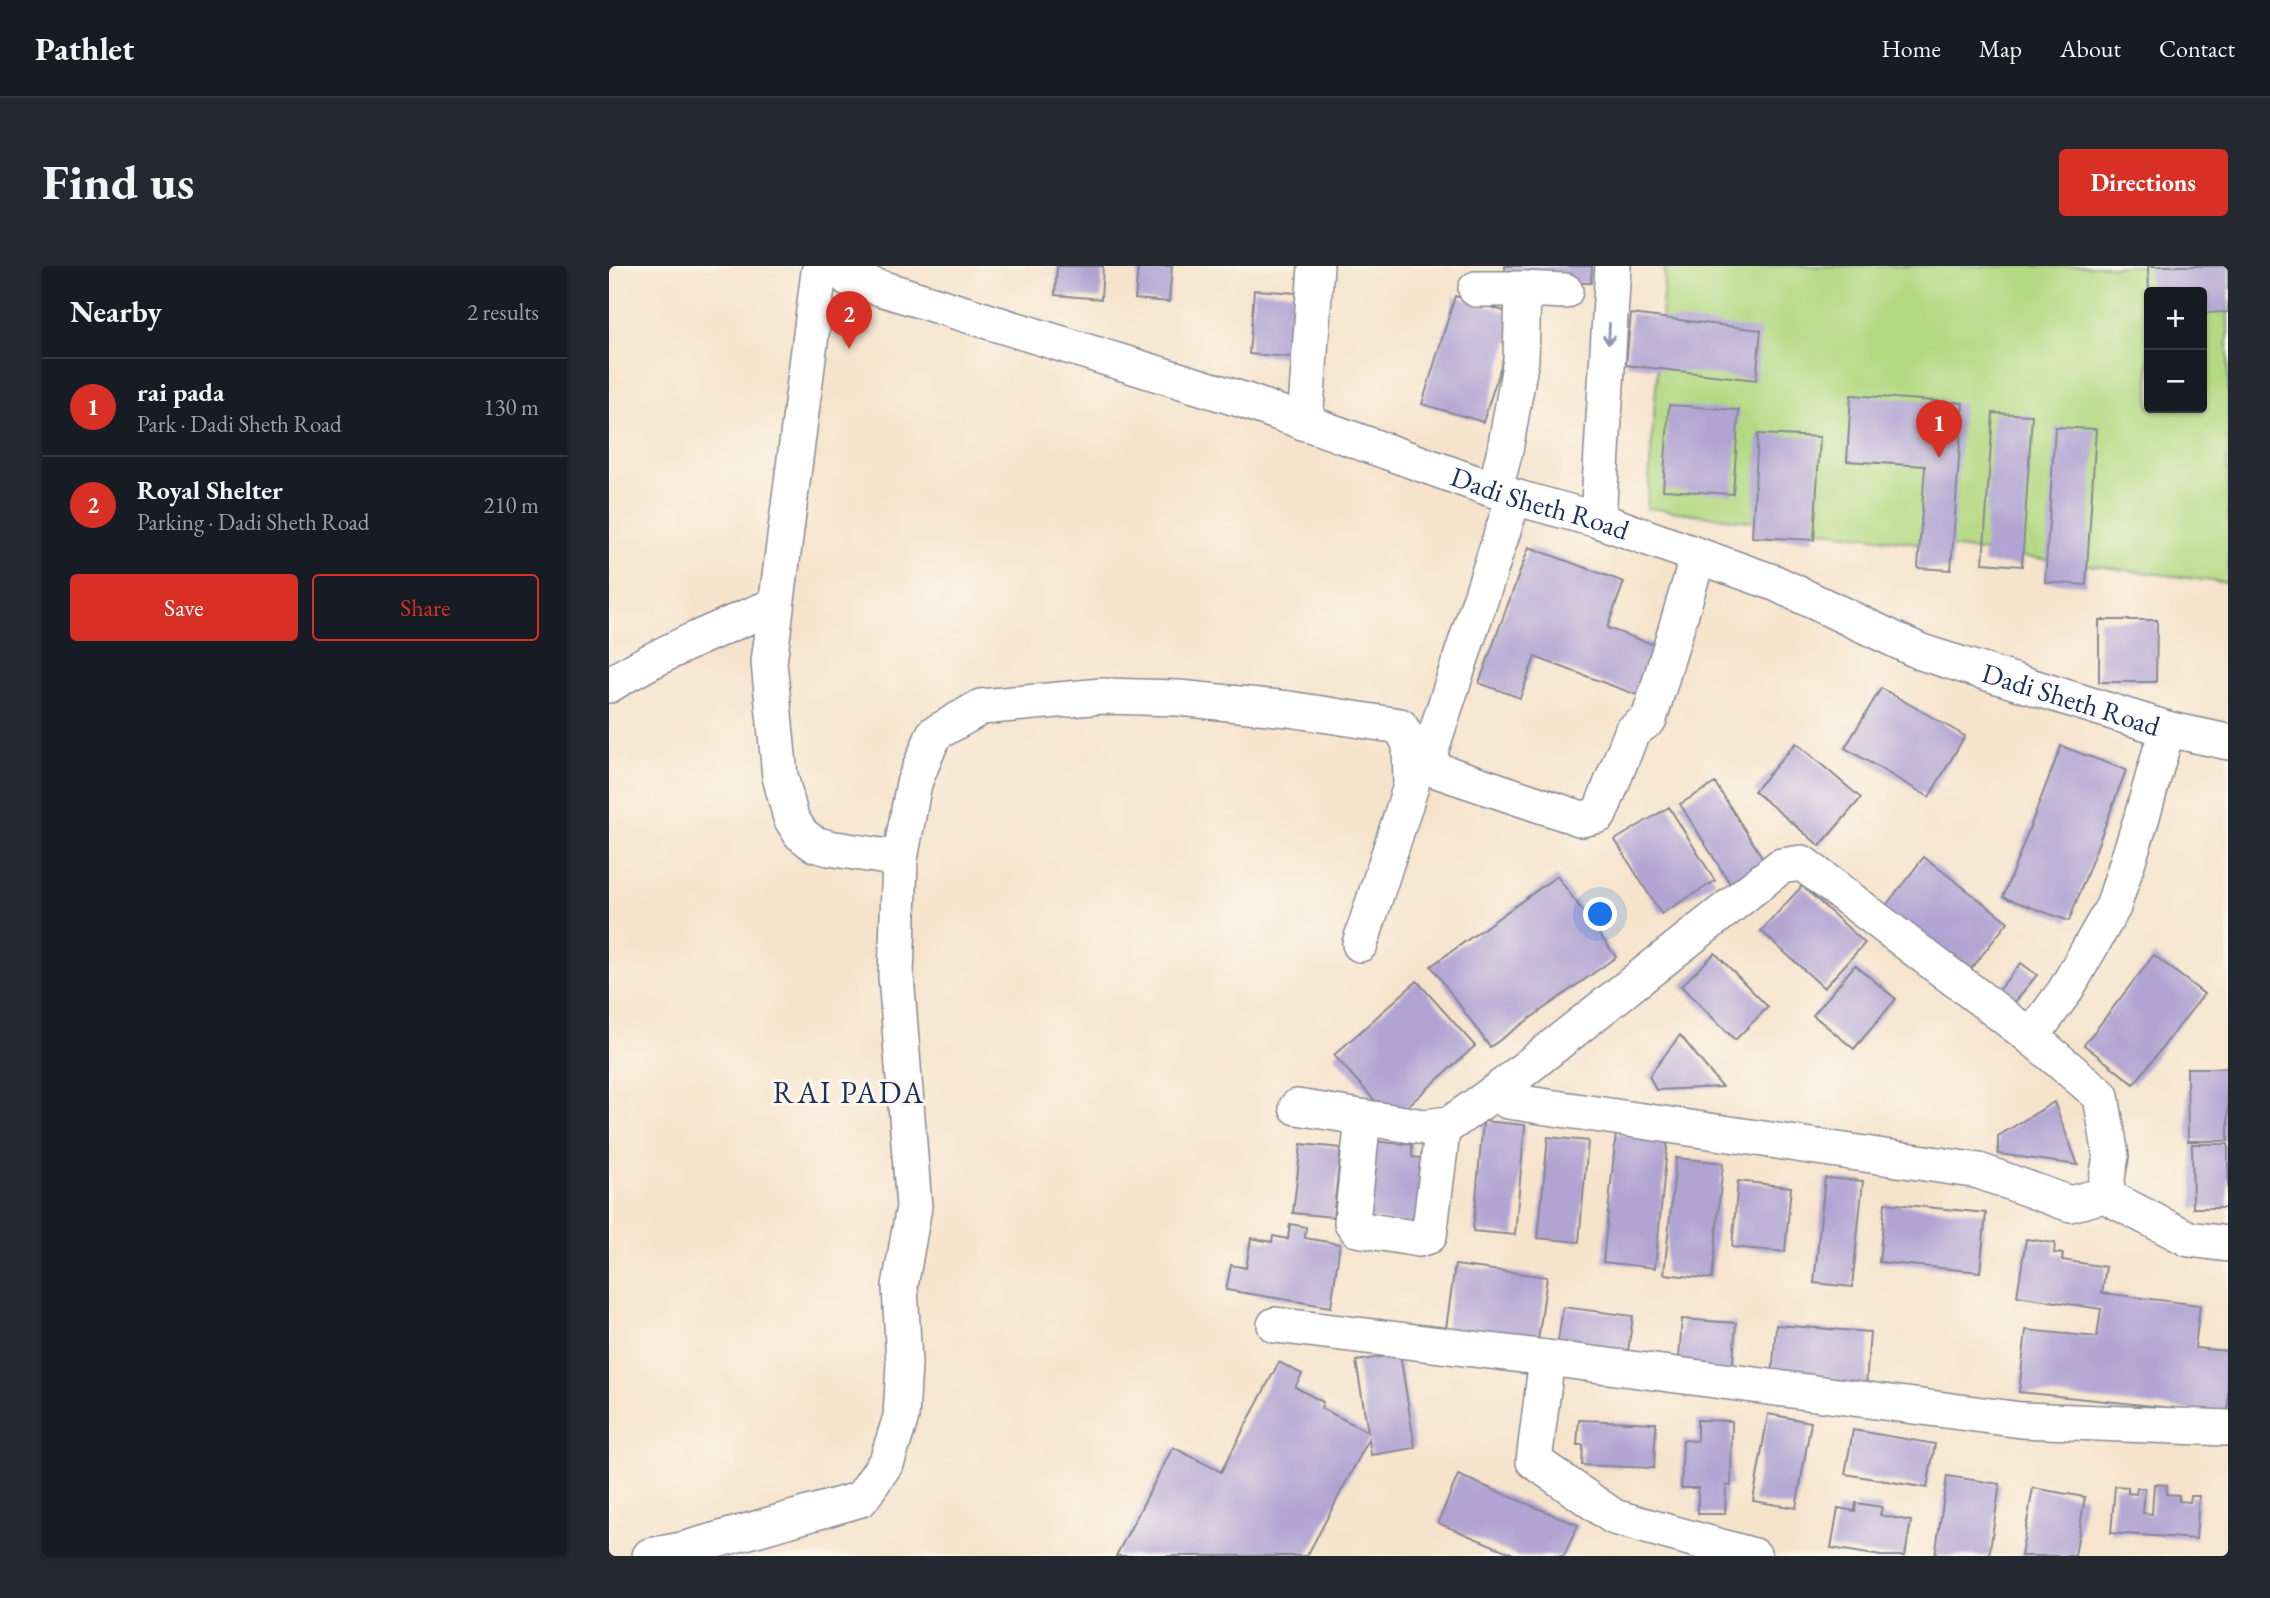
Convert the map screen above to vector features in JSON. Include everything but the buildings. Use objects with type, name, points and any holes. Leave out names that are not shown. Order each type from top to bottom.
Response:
[{"type":"street","points":[[1305,423],[1316,266]]},
{"type":"street","points":[[1598,520],[1613,266]]},
{"type":"street","points":[[831,271],[769,662],[781,776],[791,818],[801,834],[814,844],[900,859]]},
{"type":"street","name":"Dadi Sheth Road","points":[[831,271],[1243,400],[1504,494],[1598,520],[1775,583],[1921,652],[2167,729],[2228,742]]},
{"type":"street","points":[[1476,289],[1565,290]]},
{"type":"street","points":[[1523,289],[1521,359],[1505,450],[1504,494],[1430,752],[1433,769],[1582,819],[1599,815],[1632,732],[1649,719],[1698,556]]},
{"type":"street","points":[[609,685],[645,662],[692,639],[776,605]]},
{"type":"street","points":[[650,1556],[681,1550],[861,1499],[887,1461],[901,1417],[904,1364],[900,1286],[914,1207],[896,976],[900,859],[914,783],[934,734],[981,707],[1102,696],[1179,698],[1289,709],[1400,726],[1410,744],[1411,786],[1360,944]]},
{"type":"street","points":[[2031,1037],[2064,991],[2113,907],[2167,729]]},
{"type":"street","points":[[1362,1125],[1352,1222],[1357,1229],[1419,1239],[1429,1236],[1442,1133],[1450,1124],[1474,1109],[1781,866],[1802,863],[2031,1037],[2101,1096],[2111,1156],[2104,1195]]},
{"type":"street","points":[[1502,1087],[1508,1101],[1979,1171],[2070,1204],[2104,1195],[2189,1239],[2228,1244]]},
{"type":"street","points":[[1297,1107],[1362,1125],[1424,1127],[1442,1133]]},
{"type":"street","points":[[1275,1325],[2021,1420],[2228,1428]]},
{"type":"street","points":[[1548,1358],[1534,1461],[1614,1517],[1753,1556]]},
{"type":"green space","points":[[1665,266],[2228,266],[2228,583],[1647,508]]},
{"type":"place","name":"Royal Shelter","points":[[849,349]]},
{"type":"place","name":"rai pada","points":[[1939,458]]},
{"type":"district","name":"RAI PADA","points":[[849,1092]]}]
